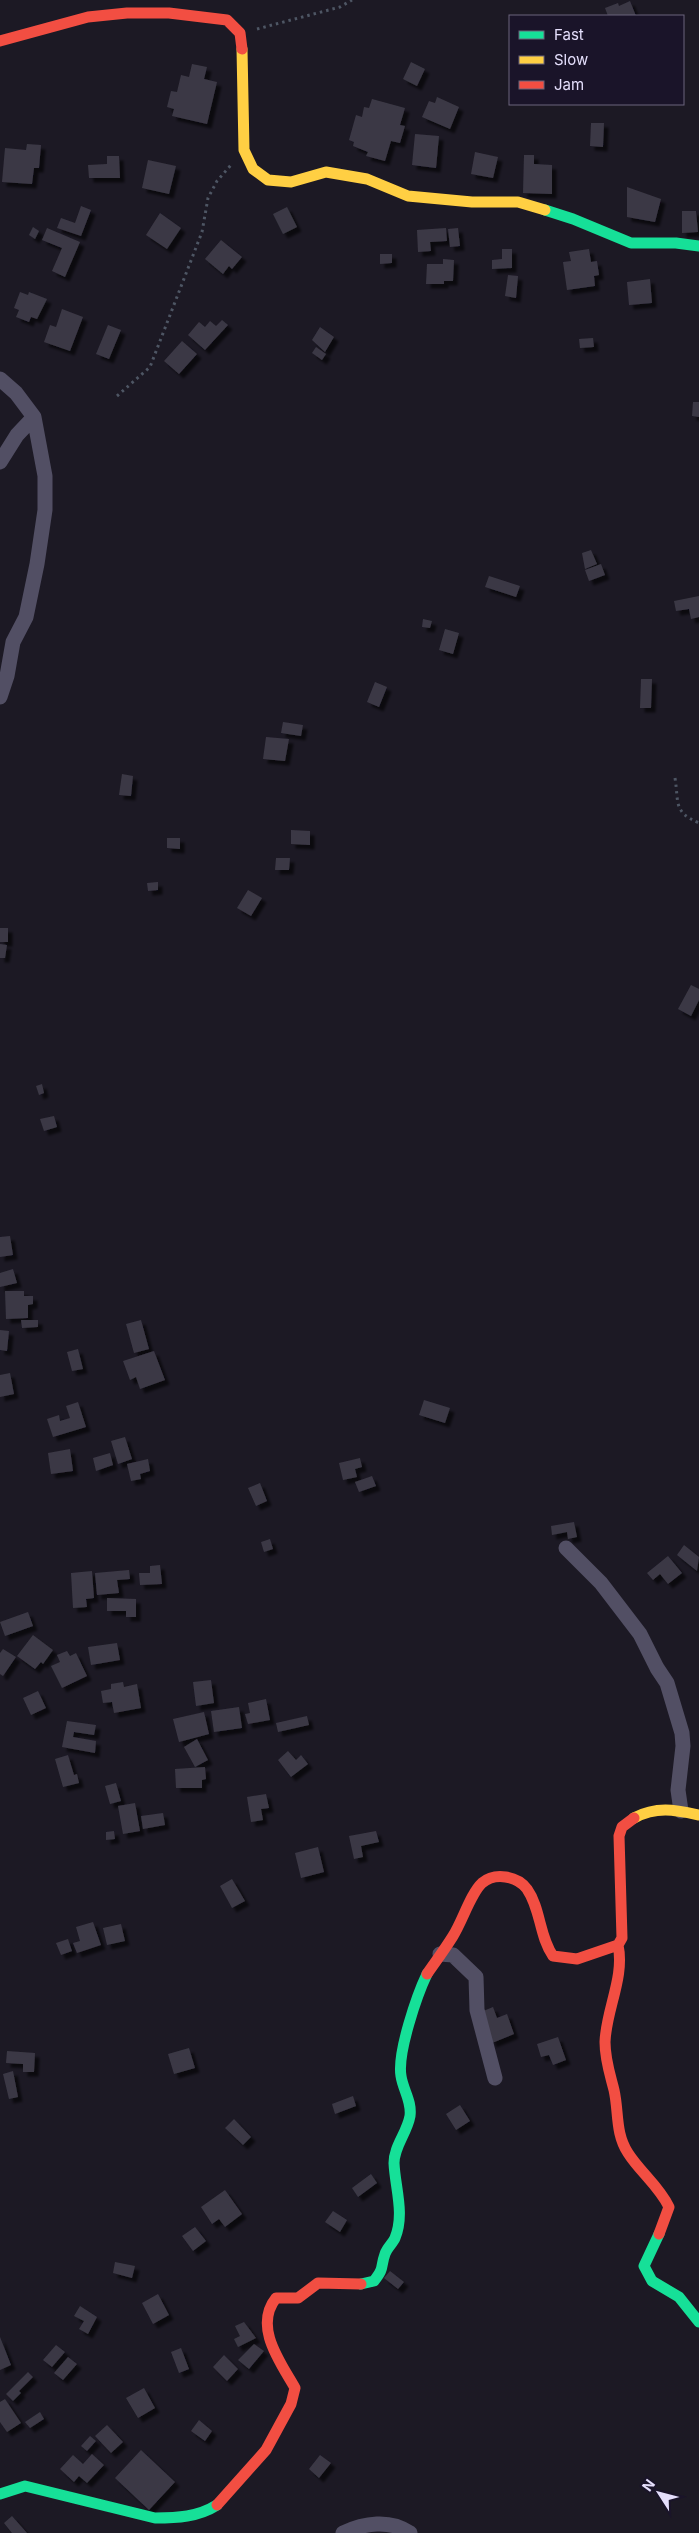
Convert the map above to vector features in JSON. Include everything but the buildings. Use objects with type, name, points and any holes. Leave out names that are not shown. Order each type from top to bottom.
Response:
[{"type":"street","points":[[0,41],[70,21],[108,13],[150,13],[216,17],[227,20],[240,33],[244,150],[253,169],[268,180],[291,182],[326,172],[343,174],[367,180],[408,196],[472,202],[518,202],[573,219],[632,243],[676,243],[699,246]]},
{"type":"street","points":[[0,378],[16,393],[34,417],[45,476],[45,510],[37,564],[26,617],[13,642],[7,676],[0,697]]},
{"type":"street","points":[[0,462],[17,435],[34,417]]},
{"type":"street","points":[[566,1548],[602,1583],[640,1634],[657,1668],[667,1683],[684,1746],[678,1790],[681,1811]]},
{"type":"street","points":[[699,1815],[664,1808],[647,1811],[628,1821],[622,1827],[619,1836],[619,1855],[623,1930],[618,1945],[622,1959],[606,2025],[605,2044],[607,2070],[614,2090],[619,2135],[628,2153],[663,2194],[668,2207],[665,2220],[644,2266],[648,2277],[659,2288],[674,2293],[699,2322]]},
{"type":"street","points":[[0,2494],[26,2486],[155,2518],[194,2516],[222,2502],[266,2450],[292,2404],[295,2388],[269,2346],[268,2327],[272,2302],[276,2298],[298,2298],[318,2283],[361,2284],[374,2281],[382,2269],[385,2253],[397,2231],[398,2194],[394,2162],[396,2150],[407,2127],[410,2115],[408,2099],[401,2076],[402,2056],[426,1975],[453,1936],[480,1885],[485,1880],[494,1877],[514,1878],[533,1900],[545,1943],[550,1952],[557,1958],[597,1954],[618,1945]]},
{"type":"street","points":[[440,1954],[453,1955],[476,1976],[477,2010],[495,2078]]},
{"type":"street","points":[[343,2533],[370,2525],[387,2524],[402,2527],[410,2533]]},
{"type":"path","points":[[240,33],[340,7],[352,0]]},
{"type":"path","points":[[117,396],[150,367],[202,232],[208,198],[217,180],[244,150]]},
{"type":"path","points":[[675,778],[678,809],[686,817],[699,823]]},
{"type":"traffic: fast","points":[[545,210],[573,219],[631,243],[676,243],[699,246]]},
{"type":"traffic: fast","points":[[361,2284],[374,2281],[381,2270],[386,2252],[394,2240],[398,2229],[399,2200],[394,2163],[398,2145],[410,2116],[409,2100],[401,2076],[402,2053],[413,2009],[427,1974]]},
{"type":"traffic: fast","points":[[659,2234],[644,2266],[652,2281],[679,2297],[699,2322]]},
{"type":"traffic: fast","points":[[0,2494],[25,2486],[155,2518],[195,2514],[217,2505]]},
{"type":"traffic: slow","points":[[242,49],[244,150],[253,169],[268,180],[291,182],[326,172],[367,179],[408,196],[472,202],[518,202],[545,210]]},
{"type":"traffic: slow","points":[[634,1818],[658,1810],[699,1815]]},
{"type":"traffic: jam","points":[[0,41],[88,17],[127,13],[169,13],[227,20],[240,33],[242,49]]},
{"type":"traffic: jam","points":[[427,1974],[453,1936],[470,1900],[478,1888],[482,1883],[493,1877],[512,1878],[527,1889],[532,1897],[545,1940],[553,1956],[577,1959],[618,1945],[622,1938],[619,1836],[622,1827],[634,1818]]},
{"type":"traffic: jam","points":[[618,1945],[619,1969],[606,2030],[606,2055],[616,2098],[621,2138],[628,2153],[660,2192],[669,2207],[659,2234]]},
{"type":"traffic: jam","points":[[217,2505],[266,2450],[291,2404],[295,2388],[277,2356],[268,2333],[267,2321],[270,2309],[276,2298],[298,2298],[318,2283],[361,2284]]}]
